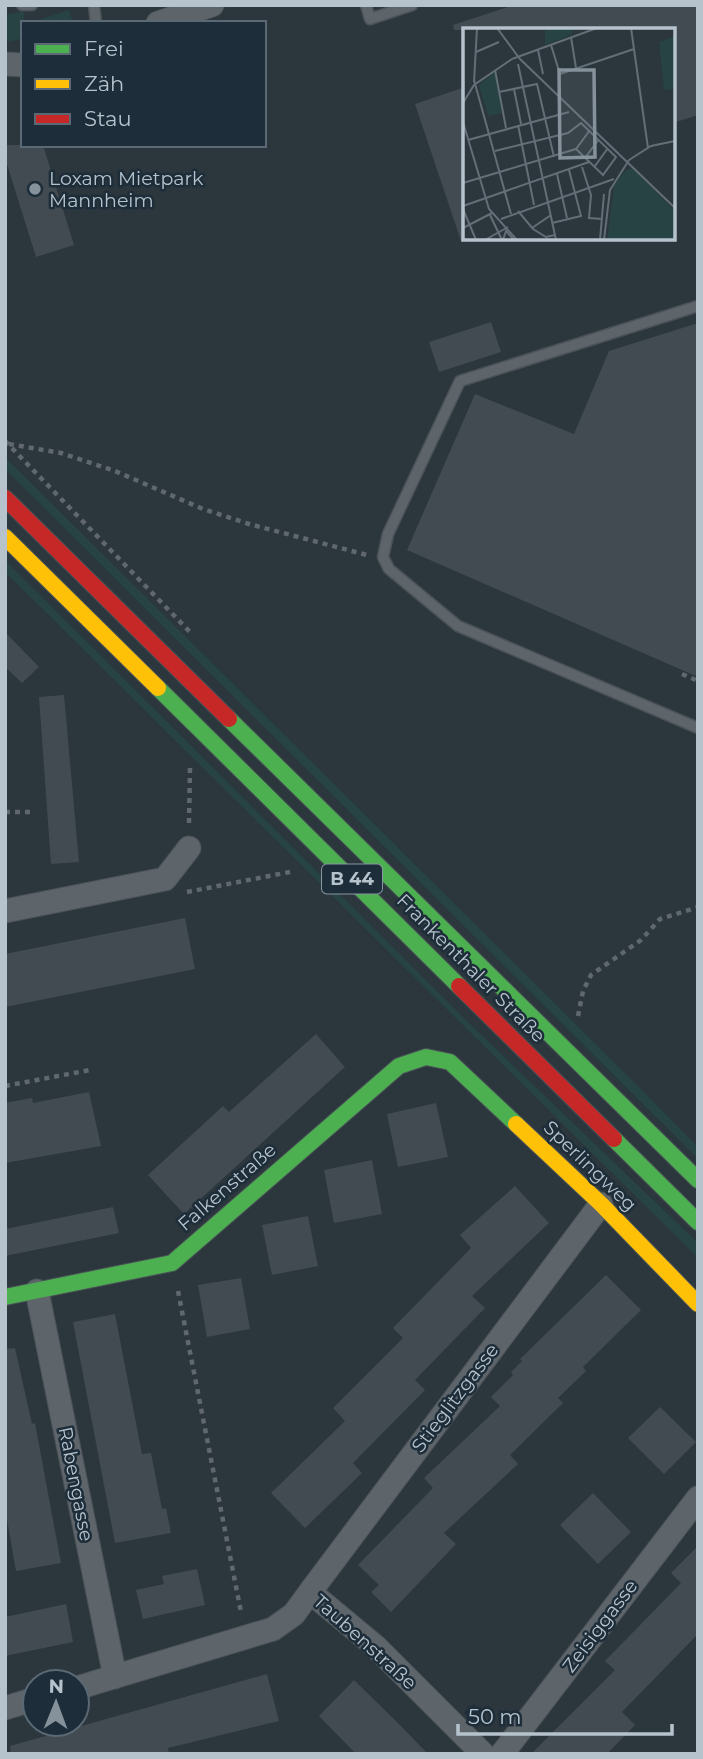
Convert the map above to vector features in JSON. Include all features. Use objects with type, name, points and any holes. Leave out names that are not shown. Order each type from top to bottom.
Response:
[{"type":"main road","name":"Frankenthaler Straße","points":[[5,498],[698,1180]]},
{"type":"main road","name":"Frankenthaler Straße","points":[[5,537],[698,1222]]},
{"type":"main road","name":"Falkenstraße","points":[[5,1297],[173,1263],[399,1066],[426,1057],[450,1062]]},
{"type":"main road","name":"Sperlingweg","points":[[450,1062],[601,1204],[698,1304]]},
{"type":"street","points":[[164,21],[212,5]]},
{"type":"street","points":[[5,911],[165,879],[189,848]]},
{"type":"street","name":"Stieglitzgasse","points":[[310,1592],[601,1204]]},
{"type":"street","name":"Rabengasse","points":[[37,1291],[115,1677]]},
{"type":"street","name":"Zeisiggasse","points":[[502,1754],[698,1497]]},
{"type":"street","name":"Taubenstraße","points":[[91,1684],[273,1629],[294,1614],[310,1592],[375,1646],[483,1754]]},
{"type":"lane","points":[[22,5],[32,5]]},
{"type":"lane","points":[[366,5],[370,19],[412,5]]},
{"type":"lane","points":[[698,306],[460,381],[388,534],[383,553],[389,569],[458,626],[698,728]]},
{"type":"path","points":[[8,444],[61,453],[115,471],[203,509],[248,524],[384,560]]},
{"type":"path","points":[[682,674],[698,681]]},
{"type":"path","points":[[189,848],[190,768]]},
{"type":"path","points":[[5,812],[34,812]]},
{"type":"path","points":[[180,893],[295,871]]},
{"type":"path","points":[[578,1016],[583,991],[591,975],[641,940],[660,919],[698,906]]},
{"type":"path","points":[[5,1086],[90,1070]]},
{"type":"path","points":[[173,1263],[246,1638]]},
{"type":"green space","points":[[69,10],[73,21],[35,21]]},
{"type":"green space","points":[[24,11],[21,39],[10,42],[5,38],[5,15]]},
{"type":"green space","points":[[5,457],[641,1089],[698,1147],[698,1159],[5,469]]},
{"type":"green space","points":[[5,560],[468,1022],[698,1243],[698,1258],[5,572]]},
{"type":"building","points":[[514,5],[698,5],[698,115],[675,122],[675,28],[454,30],[453,25]]},
{"type":"building","points":[[463,88],[465,241],[461,241],[415,104]]},
{"type":"building","points":[[5,145],[44,147],[74,245],[36,257],[5,158]]},
{"type":"building","points":[[491,322],[501,352],[439,372],[429,342]]},
{"type":"building","points":[[698,323],[698,677],[407,550],[475,394],[574,434],[609,351]]},
{"type":"building","points":[[5,632],[39,667],[22,683],[5,667]]},
{"type":"building","points":[[64,695],[79,862],[51,864],[39,697]]},
{"type":"building","points":[[185,918],[195,969],[5,1007],[5,954]]},
{"type":"building","points":[[316,1034],[345,1067],[184,1214],[148,1175],[223,1106],[229,1112]]},
{"type":"building","points":[[89,1092],[101,1146],[5,1163],[5,1103],[32,1098],[33,1103]]},
{"type":"building","points":[[436,1103],[448,1157],[398,1167],[387,1114]]},
{"type":"building","points":[[372,1160],[382,1214],[334,1223],[324,1170]]},
{"type":"building","points":[[515,1186],[549,1223],[472,1296],[485,1308],[415,1380],[425,1390],[353,1463],[362,1473],[305,1528],[271,1493],[345,1421],[333,1408],[403,1338],[393,1328],[471,1248],[460,1235]]},
{"type":"building","points":[[113,1207],[119,1233],[5,1256],[5,1229]]},
{"type":"building","points":[[308,1216],[318,1266],[272,1275],[262,1225]]},
{"type":"building","points":[[606,1275],[641,1310],[583,1367],[586,1371],[558,1398],[563,1403],[510,1455],[518,1464],[444,1533],[456,1544],[391,1612],[371,1592],[379,1585],[358,1565],[433,1488],[424,1478],[500,1406],[491,1397],[513,1375],[511,1372],[522,1361],[520,1359]]},
{"type":"building","points":[[241,1278],[250,1329],[207,1337],[198,1285]]},
{"type":"building","points":[[115,1314],[142,1454],[151,1453],[162,1509],[166,1508],[171,1533],[115,1543],[73,1322]]},
{"type":"building","points":[[15,1348],[32,1424],[35,1423],[61,1563],[16,1571],[5,1508],[5,1349]]},
{"type":"building","points":[[660,1407],[696,1442],[664,1474],[628,1438]]},
{"type":"building","points":[[593,1493],[631,1532],[598,1564],[560,1525]]},
{"type":"building","points":[[698,1546],[698,1634],[622,1712],[635,1725],[607,1754],[531,1754],[615,1670],[605,1661],[681,1583],[671,1573]]},
{"type":"building","points":[[197,1569],[205,1605],[143,1619],[136,1590],[164,1584],[162,1576]]},
{"type":"building","points":[[66,1604],[73,1642],[5,1656],[5,1617]]},
{"type":"building","points":[[267,1674],[279,1721],[168,1748],[169,1754],[11,1754],[10,1746],[39,1738],[91,1738],[91,1723]]},
{"type":"building","points":[[354,1680],[428,1754],[356,1754],[319,1716]]},
{"type":"traffic: fast","points":[[158,688],[459,986]]},
{"type":"traffic: fast","points":[[229,719],[698,1180]]},
{"type":"traffic: fast","points":[[5,1297],[172,1263],[399,1066],[426,1057],[450,1062],[516,1124]]},
{"type":"traffic: fast","points":[[614,1139],[698,1222]]},
{"type":"traffic: slow","points":[[5,537],[158,688]]},
{"type":"traffic: slow","points":[[516,1124],[601,1204],[698,1304]]},
{"type":"traffic: jam","points":[[5,498],[229,719]]},
{"type":"traffic: jam","points":[[459,986],[614,1139]]},
{"type":"place","name":"Loxam Mietpark Mannheim","points":[[35,189]]}]
